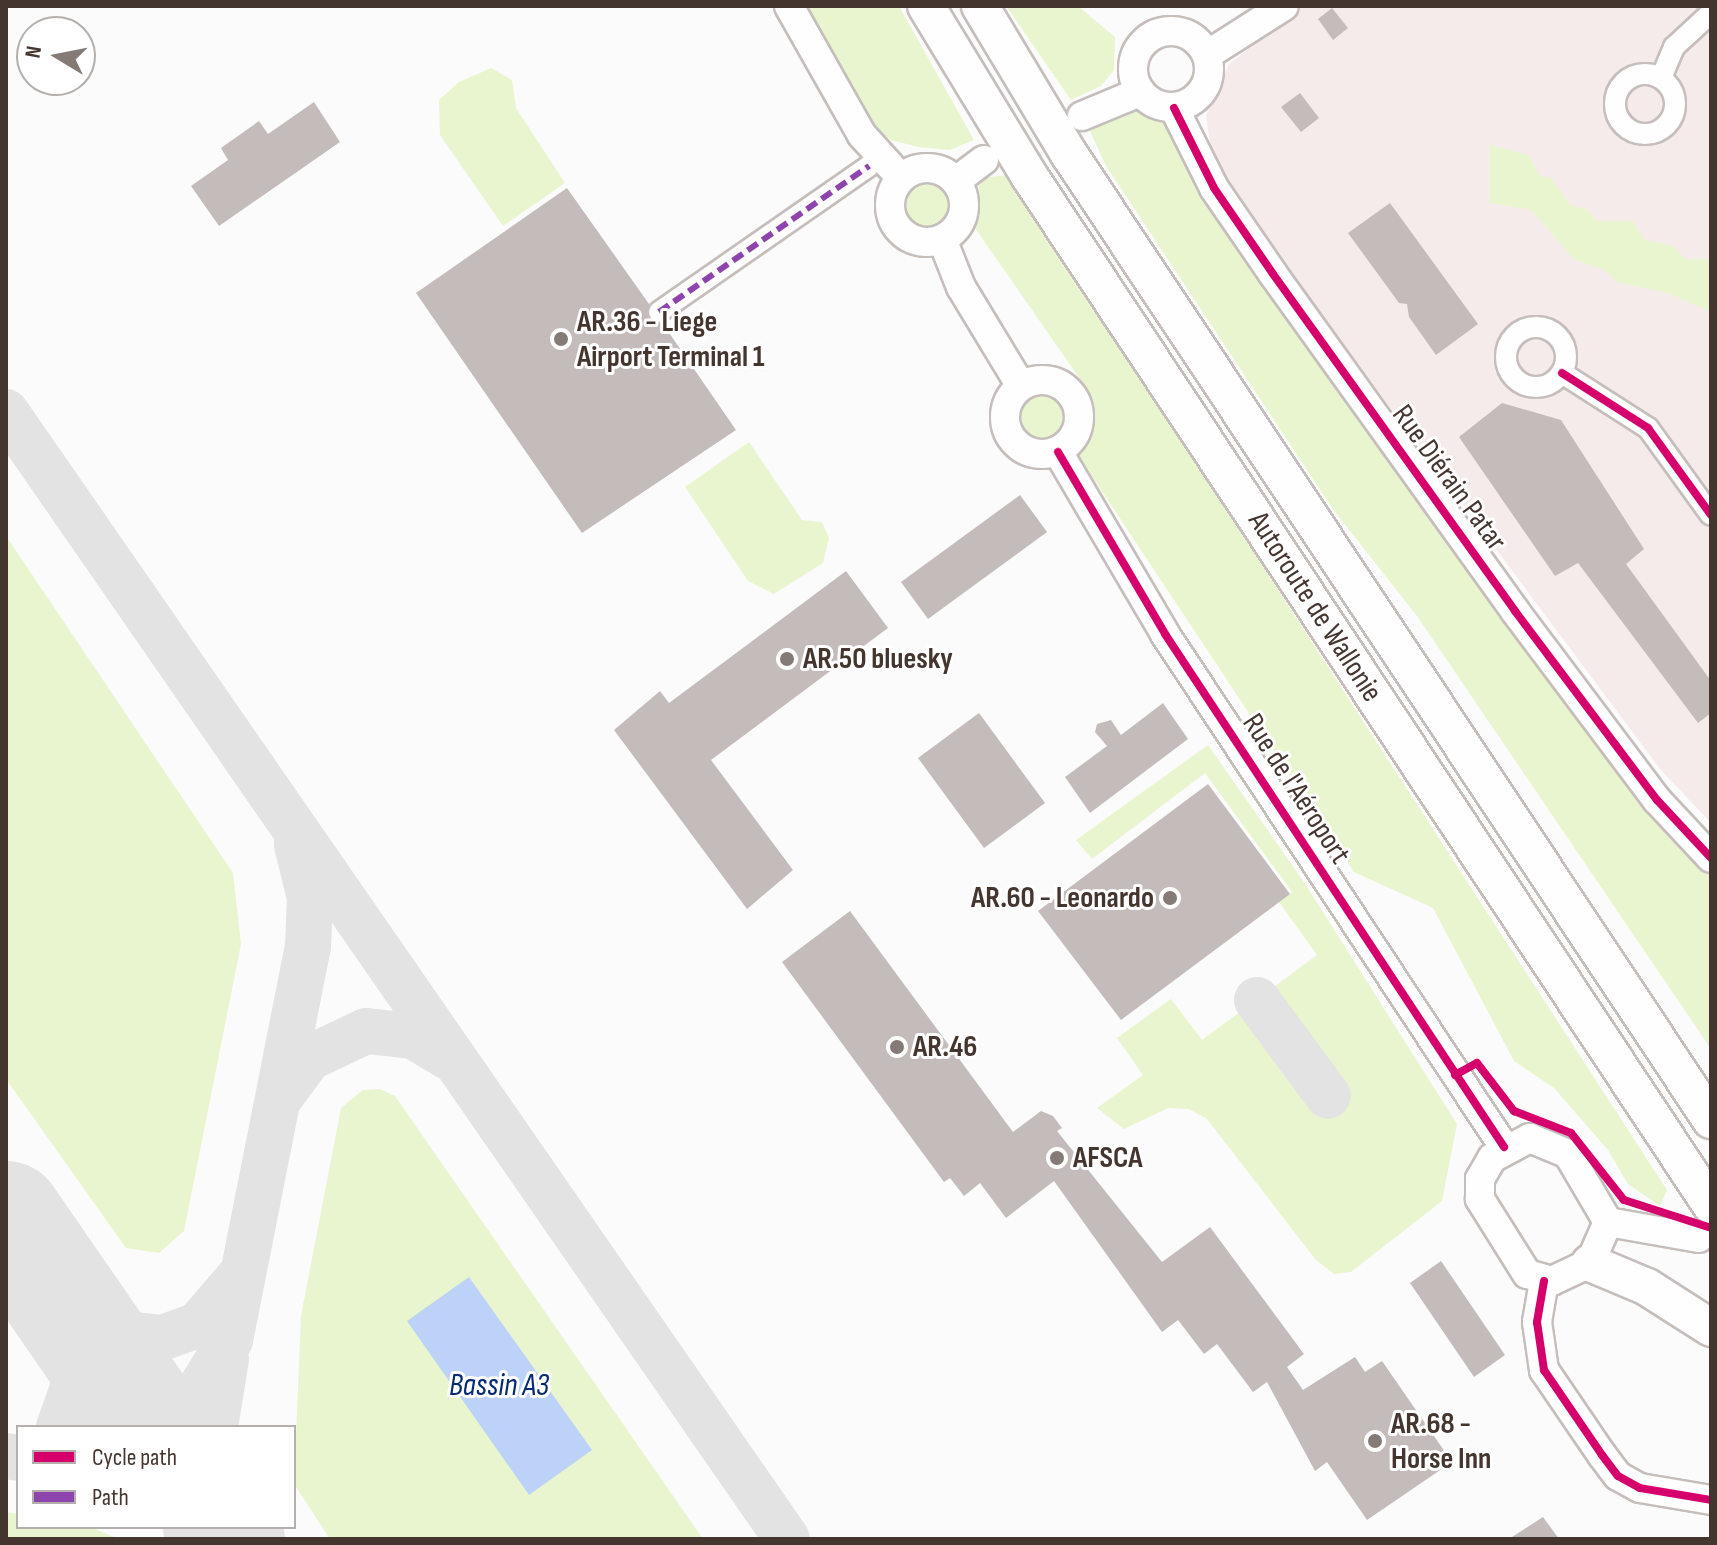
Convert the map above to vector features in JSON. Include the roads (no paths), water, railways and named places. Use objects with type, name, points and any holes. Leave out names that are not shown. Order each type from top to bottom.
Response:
[{"type":"highway","name":"Autoroute de Wallonie","points":[[926,6],[1030,177],[1705,1221]]},
{"type":"highway","name":"Autoroute de Wallonie","points":[[980,6],[1069,154],[1711,1120]]},
{"type":"highway","points":[[1680,1073],[1711,1093]]},
{"type":"highway","points":[[1590,1263],[1647,1287],[1711,1328]]},
{"type":"street","points":[[789,6],[862,135],[901,178]]},
{"type":"street","points":[[1207,55],[1284,6]]},
{"type":"street","points":[[1661,78],[1674,47],[1711,13]]},
{"type":"street","points":[[1082,116],[1140,92],[1185,103],[1209,77],[1207,55],[1185,33],[1156,34],[1136,54],[1140,92]]},
{"type":"street","name":"Rue Diérain Patar","points":[[1185,103],[1193,141],[1214,188],[1273,274],[1657,800],[1711,858]]},
{"type":"street","points":[[956,181],[984,160]]},
{"type":"street","points":[[659,312],[869,166]]},
{"type":"street","points":[[929,168],[956,181],[964,207],[953,231],[942,239],[913,240],[893,219],[890,205],[901,178],[929,168]]},
{"type":"street","points":[[942,239],[961,287],[1021,386]]},
{"type":"street","points":[[1562,373],[1648,428],[1711,515]]},
{"type":"street","points":[[1048,380],[1072,393],[1080,419],[1069,444],[1058,452],[1033,454],[1012,440],[1005,411],[1021,386],[1048,380]]},
{"type":"street","name":"Rue de l'Aéroport","points":[[1058,452],[1165,634],[1504,1147]]},
{"type":"street","points":[[1657,800],[1686,812],[1711,837]]},
{"type":"street","points":[[1530,1138],[1557,1146],[1608,1222],[1590,1263],[1578,1274],[1544,1281],[1527,1274],[1480,1199],[1484,1168],[1504,1147],[1530,1138]]},
{"type":"street","points":[[1608,1222],[1705,1221]]},
{"type":"street","points":[[1544,1281],[1537,1346],[1544,1370],[1618,1476],[1640,1488],[1711,1500]]},
{"type":"water","name":"Bassin A3","points":[[469,1277],[592,1450],[529,1495],[407,1321]]},
{"type":"place","name":"AR.36 - Liege Airport Terminal 1","points":[[561,339]]},
{"type":"place","name":"AR.50 bluesky","points":[[787,659]]},
{"type":"place","name":"AR.60 - Leonardo","points":[[1170,898]]},
{"type":"place","name":"AR.46","points":[[897,1047]]},
{"type":"place","name":"AFSCA","points":[[1057,1158]]},
{"type":"place","name":"AR.68 - Horse Inn","points":[[1375,1441]]}]
